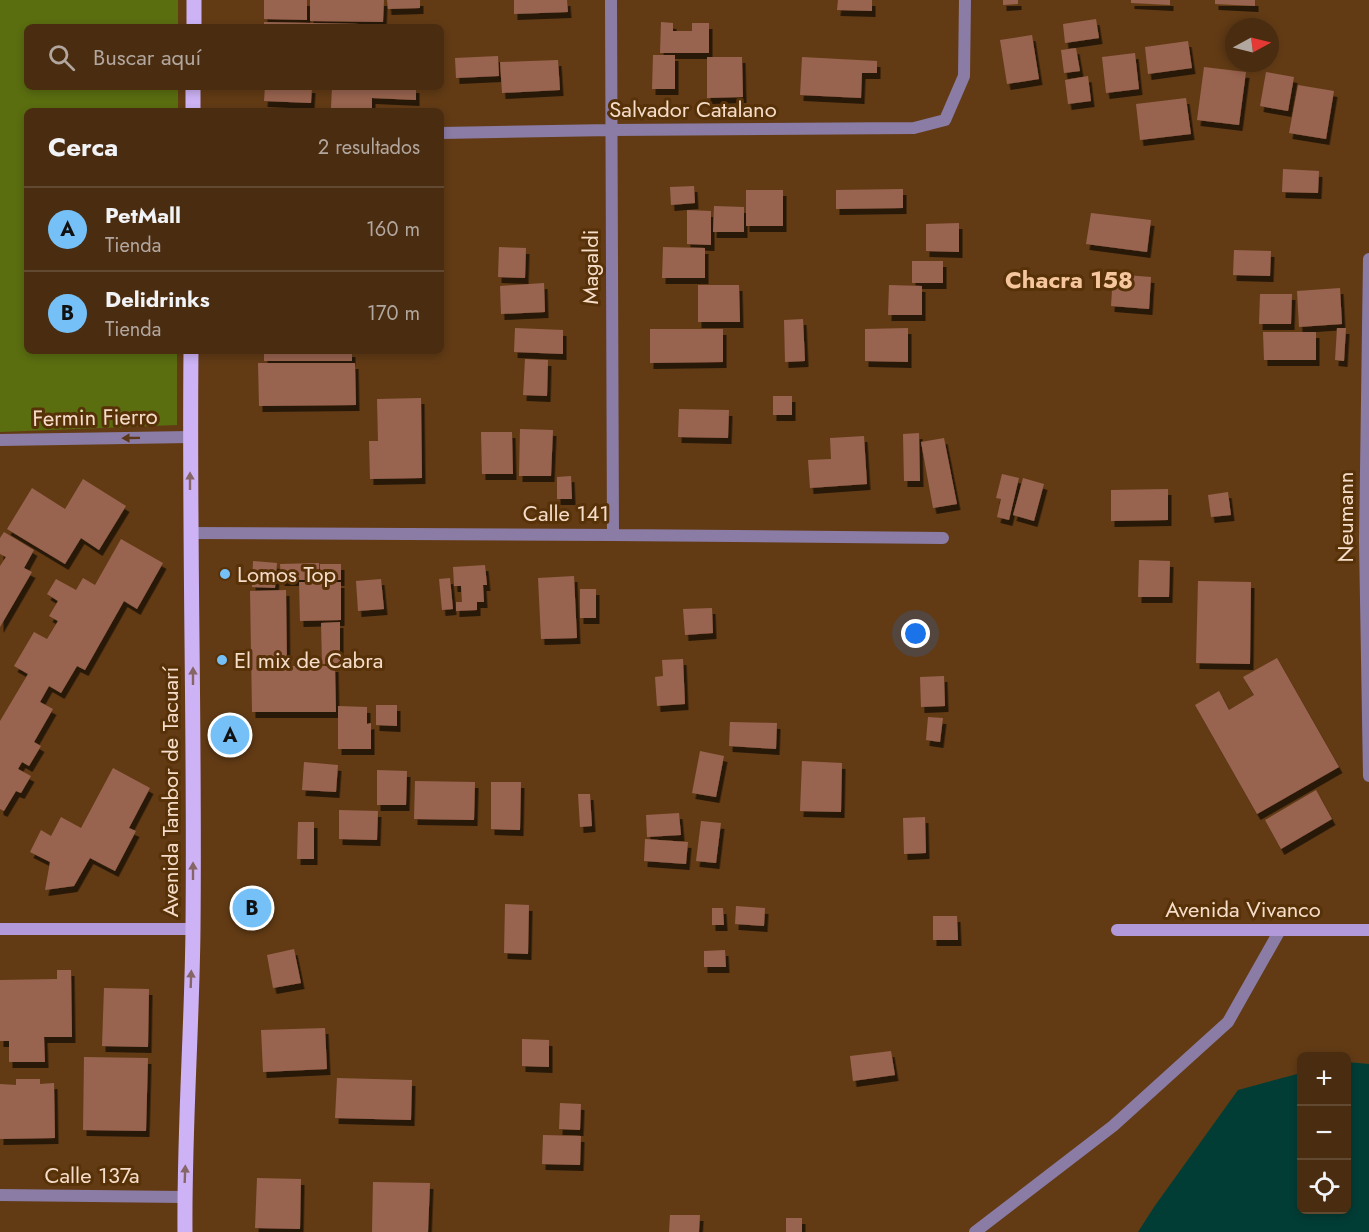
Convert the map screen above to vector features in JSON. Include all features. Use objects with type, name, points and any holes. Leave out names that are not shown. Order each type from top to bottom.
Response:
[{"type":"main road","points":[[194,0],[194,24]]},
{"type":"main road","points":[[193,90],[193,108]]},
{"type":"main road","name":"Avenida Tambor de Tacuarí","points":[[184,1232],[193,929],[191,354]]},
{"type":"main road","points":[[0,929],[193,929]]},
{"type":"main road","name":"Avenida Vivanco","points":[[1118,930],[1369,930]]},
{"type":"street","name":"Magaldi","points":[[611,0],[613,535]]},
{"type":"street","name":"Salvador Catalano","points":[[444,133],[914,129],[945,120],[964,76],[965,0]]},
{"type":"street","name":"Neumann","points":[[1369,259],[1367,541],[1369,776]]},
{"type":"street","name":"Fermin Fierro","points":[[0,440],[190,437]]},
{"type":"street","name":"Calle 141","points":[[190,533],[943,538]]},
{"type":"street","points":[[975,1232],[1113,1126],[1228,1022],[1280,930]]},
{"type":"street","name":"Calle 137a","points":[[0,1195],[184,1197]]},
{"type":"green space","points":[[0,0],[178,0],[178,24],[24,24],[24,90],[178,90],[178,108],[24,108],[24,354],[177,354],[177,425],[0,432]]},
{"type":"water","points":[[1351,1062],[1369,1064],[1369,1232],[1138,1232],[1238,1090],[1297,1074],[1297,1214],[1351,1214]]},
{"type":"building","points":[[264,0],[307,0],[307,20],[264,19]]},
{"type":"building","points":[[310,0],[384,0],[383,22],[310,21]]},
{"type":"building","points":[[387,0],[420,0],[420,8],[388,9]]},
{"type":"building","points":[[514,0],[567,0],[568,12],[514,14]]},
{"type":"building","points":[[838,0],[872,0],[872,11],[837,10]]},
{"type":"building","points":[[1003,0],[1018,0],[1018,4],[1003,5]]},
{"type":"building","points":[[1131,0],[1170,0],[1170,5],[1131,3]]},
{"type":"building","points":[[1215,0],[1255,0],[1255,6],[1215,4]]},
{"type":"building","points":[[1096,19],[1099,38],[1065,43],[1063,24]]},
{"type":"building","points":[[264,22],[359,24],[264,24]]},
{"type":"building","points":[[661,22],[673,23],[673,31],[692,31],[692,23],[709,23],[709,53],[660,53]]},
{"type":"building","points":[[1032,35],[1039,79],[1007,84],[1000,40]]},
{"type":"building","points":[[1188,41],[1192,68],[1148,74],[1145,47]]},
{"type":"building","points":[[1076,48],[1080,71],[1064,73],[1061,50]]},
{"type":"building","points":[[1135,53],[1139,89],[1106,93],[1102,57]]},
{"type":"building","points":[[653,55],[675,55],[675,89],[652,89]]},
{"type":"building","points":[[498,56],[499,76],[456,78],[455,58]]},
{"type":"building","points":[[707,57],[742,57],[743,97],[707,98]]},
{"type":"building","points":[[802,57],[877,61],[877,73],[862,73],[861,98],[800,95]]},
{"type":"building","points":[[558,60],[560,90],[502,93],[500,62]]},
{"type":"building","points":[[1204,67],[1225,70],[1225,72],[1246,72],[1239,125],[1197,120]]},
{"type":"building","points":[[1266,72],[1294,77],[1288,111],[1260,106]]},
{"type":"building","points":[[1088,76],[1091,101],[1068,104],[1065,80]]},
{"type":"building","points":[[1298,85],[1334,91],[1326,139],[1289,133]]},
{"type":"building","points":[[265,90],[312,90],[311,103],[264,101]]},
{"type":"building","points":[[332,90],[416,90],[416,100],[372,98],[372,108],[331,108]]},
{"type":"building","points":[[1186,98],[1191,134],[1140,140],[1136,104]]},
{"type":"building","points":[[1283,169],[1319,171],[1318,193],[1282,192]]},
{"type":"building","points":[[694,186],[695,203],[671,205],[670,187]]},
{"type":"building","points":[[903,189],[903,208],[836,209],[836,190]]},
{"type":"building","points":[[746,190],[783,190],[783,226],[746,226]]},
{"type":"building","points":[[714,206],[744,207],[744,232],[713,232]]},
{"type":"building","points":[[687,210],[711,211],[711,245],[687,244]]},
{"type":"building","points":[[1091,213],[1151,220],[1147,252],[1086,244]]},
{"type":"building","points":[[959,223],[959,252],[926,251],[926,224]]},
{"type":"building","points":[[499,247],[526,248],[525,278],[498,277]]},
{"type":"building","points":[[663,247],[705,248],[705,278],[662,278]]},
{"type":"building","points":[[1234,250],[1271,251],[1270,276],[1233,275]]},
{"type":"building","points":[[912,261],[943,261],[943,283],[912,283]]},
{"type":"building","points":[[1113,274],[1151,277],[1149,309],[1111,306]]},
{"type":"building","points":[[544,283],[545,312],[501,314],[500,286]]},
{"type":"building","points":[[698,285],[739,285],[740,322],[698,322]]},
{"type":"building","points":[[889,285],[922,286],[922,315],[888,315]]},
{"type":"building","points":[[1340,288],[1342,324],[1299,327],[1297,291]]},
{"type":"building","points":[[1260,294],[1292,294],[1291,324],[1259,324]]},
{"type":"building","points":[[803,319],[805,361],[785,362],[784,320]]},
{"type":"building","points":[[515,328],[563,330],[563,354],[514,352]]},
{"type":"building","points":[[908,328],[908,362],[865,361],[865,329]]},
{"type":"building","points":[[1337,328],[1346,328],[1344,361],[1335,360]]},
{"type":"building","points":[[650,329],[723,329],[723,362],[650,363]]},
{"type":"building","points":[[1263,332],[1316,332],[1316,360],[1264,360]]},
{"type":"building","points":[[264,354],[352,354],[352,361],[264,361]]},
{"type":"building","points":[[525,359],[548,360],[547,396],[523,395]]},
{"type":"building","points":[[258,363],[355,363],[356,405],[259,406]]},
{"type":"building","points":[[773,396],[792,396],[792,415],[773,415]]},
{"type":"building","points":[[421,398],[422,478],[370,479],[369,441],[378,441],[377,399]]},
{"type":"building","points":[[679,409],[729,410],[728,438],[678,437]]},
{"type":"building","points":[[520,429],[553,430],[551,476],[519,476]]},
{"type":"building","points":[[481,432],[512,432],[513,474],[482,474]]},
{"type":"building","points":[[919,433],[920,481],[904,481],[903,434]]},
{"type":"building","points":[[864,436],[867,484],[810,488],[808,460],[831,459],[830,438]]},
{"type":"building","points":[[944,438],[957,504],[933,508],[921,442]]},
{"type":"building","points":[[1002,474],[1019,478],[1009,520],[997,517],[1001,499],[996,498]]},
{"type":"building","points":[[571,476],[572,499],[557,499],[557,477]]},
{"type":"building","points":[[1023,478],[1044,484],[1034,521],[1013,515]]},
{"type":"building","points":[[83,479],[126,506],[99,550],[81,538],[65,564],[7,529],[32,488],[65,509]]},
{"type":"building","points":[[1168,489],[1168,520],[1111,521],[1111,490]]},
{"type":"building","points":[[1228,492],[1231,515],[1211,517],[1208,495]]},
{"type":"building","points":[[4,532],[34,550],[24,568],[32,572],[0,627],[0,566],[6,557],[0,554],[0,538]]},
{"type":"building","points":[[121,539],[163,563],[137,609],[124,601],[85,670],[77,666],[61,693],[49,686],[40,702],[53,709],[34,742],[41,746],[29,766],[22,762],[18,769],[31,776],[21,793],[16,791],[4,811],[0,809],[0,721],[28,674],[14,666],[34,632],[47,639],[58,621],[49,616],[58,601],[47,594],[56,579],[76,590],[83,578],[95,585]]},
{"type":"building","points":[[1139,560],[1170,561],[1169,597],[1138,597]]},
{"type":"building","points":[[253,561],[277,563],[275,588],[252,587]]},
{"type":"building","points":[[319,563],[319,580],[281,580],[280,564]]},
{"type":"building","points":[[320,564],[341,564],[341,580],[320,580]]},
{"type":"building","points":[[485,565],[487,585],[483,585],[484,602],[477,602],[477,610],[456,611],[456,602],[462,602],[461,586],[454,586],[453,567]]},
{"type":"building","points":[[574,576],[577,638],[541,639],[538,578]]},
{"type":"building","points":[[450,578],[453,609],[442,610],[439,579]]},
{"type":"building","points":[[381,579],[384,609],[358,611],[356,581]]},
{"type":"building","points":[[1198,581],[1251,582],[1250,664],[1196,663]]},
{"type":"building","points":[[299,582],[341,582],[341,620],[300,621]]},
{"type":"building","points":[[580,589],[596,589],[596,618],[580,618]]},
{"type":"building","points":[[286,590],[287,666],[335,666],[336,712],[252,712],[250,591]]},
{"type":"building","points":[[712,608],[713,633],[685,635],[683,609]]},
{"type":"building","points":[[340,622],[340,663],[322,664],[321,623]]},
{"type":"building","points":[[1277,658],[1339,767],[1257,814],[1195,705],[1219,691],[1229,710],[1254,695],[1243,677]]},
{"type":"building","points":[[683,659],[685,704],[657,706],[655,677],[663,676],[662,660]]},
{"type":"building","points":[[944,676],[945,706],[921,707],[920,677]]},
{"type":"building","points":[[376,705],[397,705],[397,726],[376,725]]},
{"type":"building","points":[[338,706],[367,707],[367,724],[371,723],[371,749],[338,749]]},
{"type":"building","points":[[928,717],[943,718],[940,742],[926,740]]},
{"type":"building","points":[[730,722],[777,723],[776,749],[729,746]]},
{"type":"building","points":[[700,751],[724,756],[716,797],[692,793]]},
{"type":"building","points":[[802,761],[842,763],[841,812],[800,811]]},
{"type":"building","points":[[304,762],[338,765],[336,792],[302,790]]},
{"type":"building","points":[[113,768],[150,788],[129,828],[136,831],[115,871],[90,858],[74,886],[45,890],[50,862],[30,852],[41,830],[51,836],[61,817],[81,828]]},
{"type":"building","points":[[377,770],[407,771],[406,805],[377,805]]},
{"type":"building","points":[[415,781],[475,782],[474,820],[414,819]]},
{"type":"building","points":[[491,782],[521,782],[520,830],[491,829]]},
{"type":"building","points":[[1316,790],[1332,819],[1281,849],[1265,820]]},
{"type":"building","points":[[578,794],[590,794],[592,826],[580,827]]},
{"type":"building","points":[[339,810],[378,811],[377,840],[339,839]]},
{"type":"building","points":[[679,813],[681,835],[647,837],[646,815]]},
{"type":"building","points":[[925,817],[926,853],[904,854],[903,818]]},
{"type":"building","points":[[701,821],[721,823],[716,863],[696,861]]},
{"type":"building","points":[[298,822],[314,822],[314,859],[297,859]]},
{"type":"building","points":[[645,839],[688,842],[686,864],[644,861]]},
{"type":"building","points":[[505,904],[529,905],[528,954],[504,953]]},
{"type":"building","points":[[736,906],[765,908],[764,926],[735,924]]},
{"type":"building","points":[[712,908],[723,908],[724,925],[712,925]]},
{"type":"building","points":[[933,916],[957,916],[958,940],[933,940]]},
{"type":"building","points":[[294,949],[301,983],[273,988],[267,955]]},
{"type":"building","points":[[725,950],[726,967],[704,967],[704,951]]},
{"type":"building","points":[[57,970],[71,970],[72,1037],[44,1037],[45,1062],[9,1062],[9,1041],[0,1041],[0,980],[57,979]]},
{"type":"building","points":[[104,988],[149,989],[148,1047],[102,1046]]},
{"type":"building","points":[[325,1028],[327,1069],[263,1072],[261,1030]]},
{"type":"building","points":[[522,1039],[549,1040],[549,1067],[522,1066]]},
{"type":"building","points":[[891,1051],[895,1075],[853,1081],[850,1056]]},
{"type":"building","points":[[84,1057],[148,1058],[146,1131],[83,1130]]},
{"type":"building","points":[[337,1078],[412,1080],[411,1120],[335,1118]]},
{"type":"building","points":[[16,1079],[40,1079],[40,1084],[54,1083],[55,1138],[0,1139],[0,1084],[16,1085]]},
{"type":"building","points":[[560,1103],[581,1104],[580,1130],[559,1129]]},
{"type":"building","points":[[543,1135],[581,1136],[580,1165],[542,1164]]},
{"type":"building","points":[[257,1178],[301,1179],[300,1229],[255,1228]]},
{"type":"building","points":[[373,1182],[430,1183],[428,1232],[372,1232]]},
{"type":"building","points":[[670,1215],[700,1215],[699,1232],[669,1232]]},
{"type":"building","points":[[786,1218],[802,1218],[802,1232],[786,1232]]},
{"type":"place","name":"Lomos Top","points":[[225,574]]},
{"type":"place","name":"El mix de Cabra","points":[[222,660]]},
{"type":"place","name":"PetMall","points":[[230,735]]},
{"type":"place","name":"Delidrinks","points":[[252,908]]},
{"type":"district","name":"Chacra 158","points":[[1069,280]]}]
